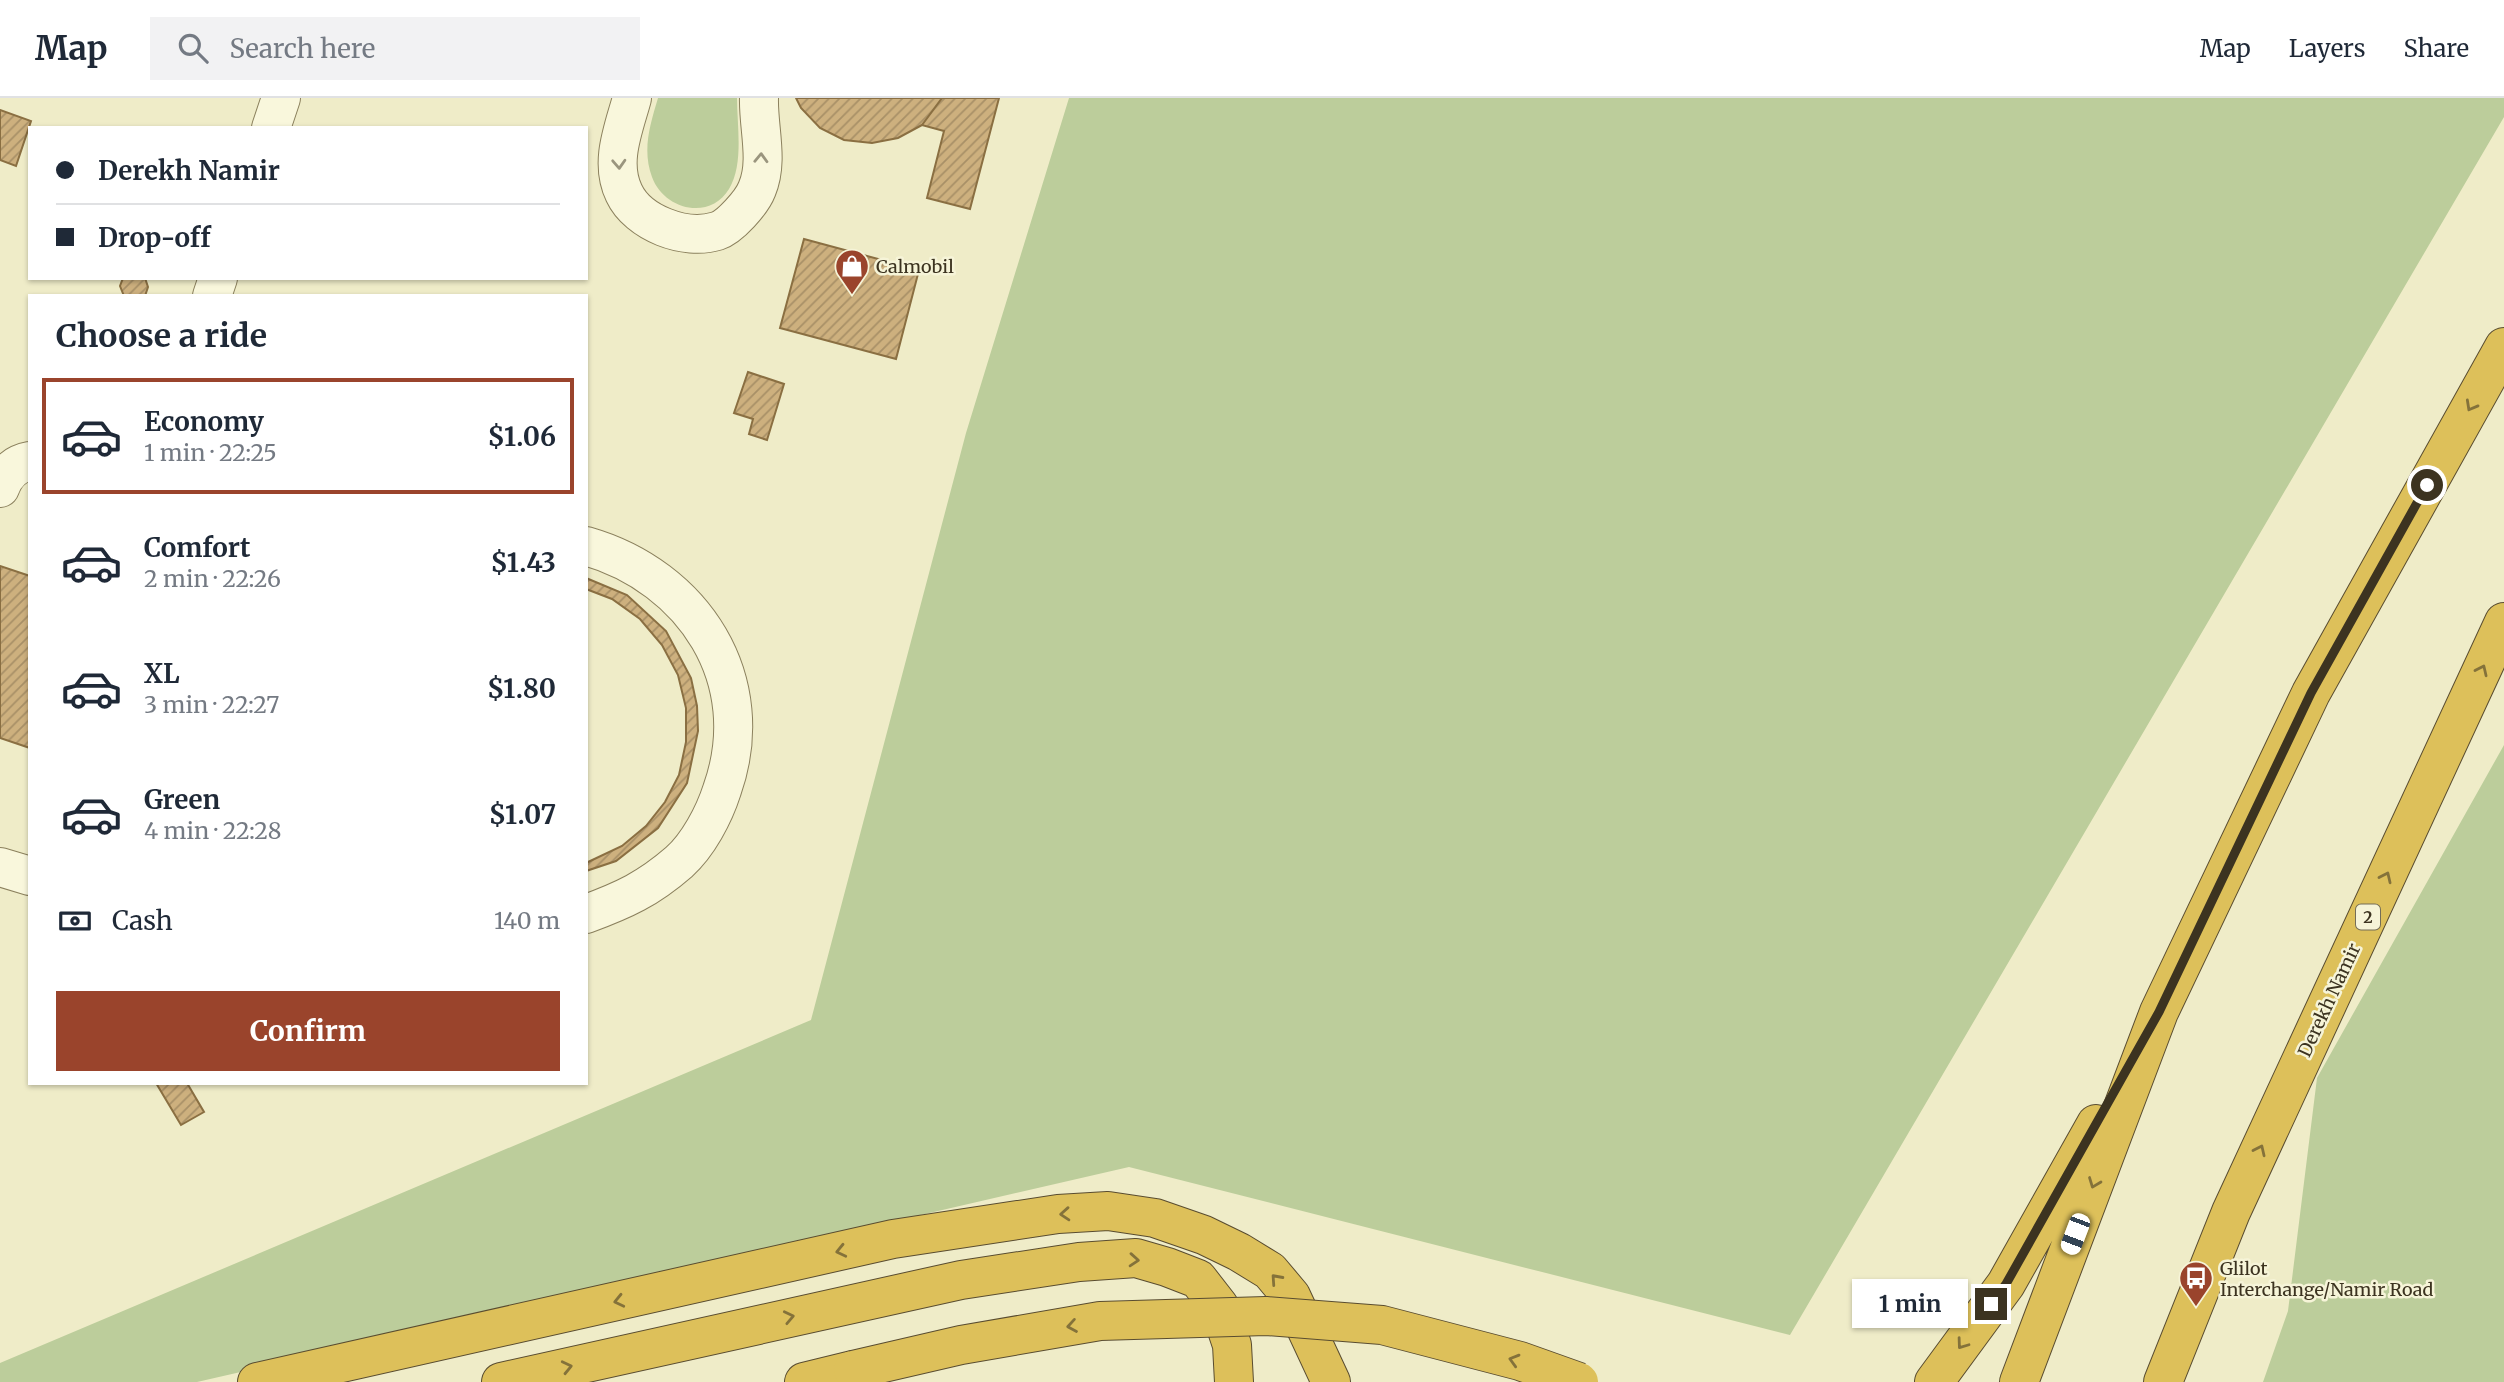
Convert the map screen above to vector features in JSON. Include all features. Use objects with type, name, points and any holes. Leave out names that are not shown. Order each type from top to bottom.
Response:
[{"type":"highway","points":[[1934,1382],[2006,1284],[2159,1012],[2311,693],[2504,347]]},
{"type":"highway","name":"Derekh Namir","points":[[2163,1382],[2231,1212],[2504,622]]},
{"type":"highway","points":[[2019,1382],[2159,1012]]},
{"type":"highway","points":[[257,1382],[893,1239],[1058,1214],[1108,1211],[1155,1218],[1204,1235],[1270,1271],[1291,1296],[1331,1382]]},
{"type":"highway","points":[[501,1382],[961,1280],[1079,1262],[1136,1258],[1198,1279],[1219,1306],[1232,1345],[1234,1382]]},
{"type":"highway","points":[[804,1382],[961,1345],[1100,1321],[1266,1317],[1382,1325],[1520,1361],[1579,1382]]},
{"type":"lane","points":[[272,126],[281,98]]},
{"type":"lane","points":[[632,98],[618,149],[618,168],[624,192],[639,213],[656,224],[683,233],[718,231],[745,209],[758,188],[762,158],[759,98]]},
{"type":"lane","points":[[0,488],[5,474],[28,461]]},
{"type":"lane","points":[[588,547],[634,564],[674,593],[705,630],[725,674],[734,722],[729,771],[713,817],[681,861],[638,894],[588,913]]},
{"type":"lane","points":[[0,867],[28,875]]},
{"type":"green space","points":[[658,98],[737,98],[737,168],[729,189],[721,199],[711,205],[699,208],[677,204],[666,197],[652,177],[647,147]]},
{"type":"green space","points":[[1069,98],[2504,98],[2504,117],[1790,1335],[1129,1167],[197,1382],[0,1382],[0,1363],[811,1020],[966,433]]},
{"type":"green space","points":[[2504,745],[2504,1382],[2263,1382],[2288,1311],[2317,1078]]},
{"type":"building","points":[[796,98],[942,98],[922,125],[898,138],[872,143],[844,140],[820,128],[801,108]]},
{"type":"building","points":[[796,98],[999,98],[970,209],[927,198],[944,131],[922,125],[898,138],[872,143],[844,140],[820,128],[801,108]]},
{"type":"building","points":[[0,110],[31,121],[16,166],[0,160]]},
{"type":"building","points":[[804,239],[919,270],[896,359],[780,328]]},
{"type":"building","points":[[122,280],[146,280],[148,287],[146,294],[123,294],[120,286]]},
{"type":"building","points":[[748,372],[784,384],[767,440],[749,434],[753,419],[734,413]]},
{"type":"building","points":[[0,566],[28,575],[28,747],[0,738]]},
{"type":"building","points":[[588,579],[627,595],[666,631],[691,678],[697,706],[698,731],[687,783],[658,828],[616,861],[588,870],[588,862],[622,846],[646,826],[665,802],[679,775],[686,742],[686,708],[678,675],[662,645],[640,619],[612,599],[588,590]]},
{"type":"building","points":[[157,1085],[188,1085],[204,1112],[181,1125]]},
{"type":"place","name":"Calmobil","points":[[852,296]]},
{"type":"place","name":"Glilot Interchange/Namir Road","points":[[2196,1308]]},
{"type":"route","points":[[1991,1304],[2006,1284],[2159,1012],[2311,693],[2427,485]]}]
